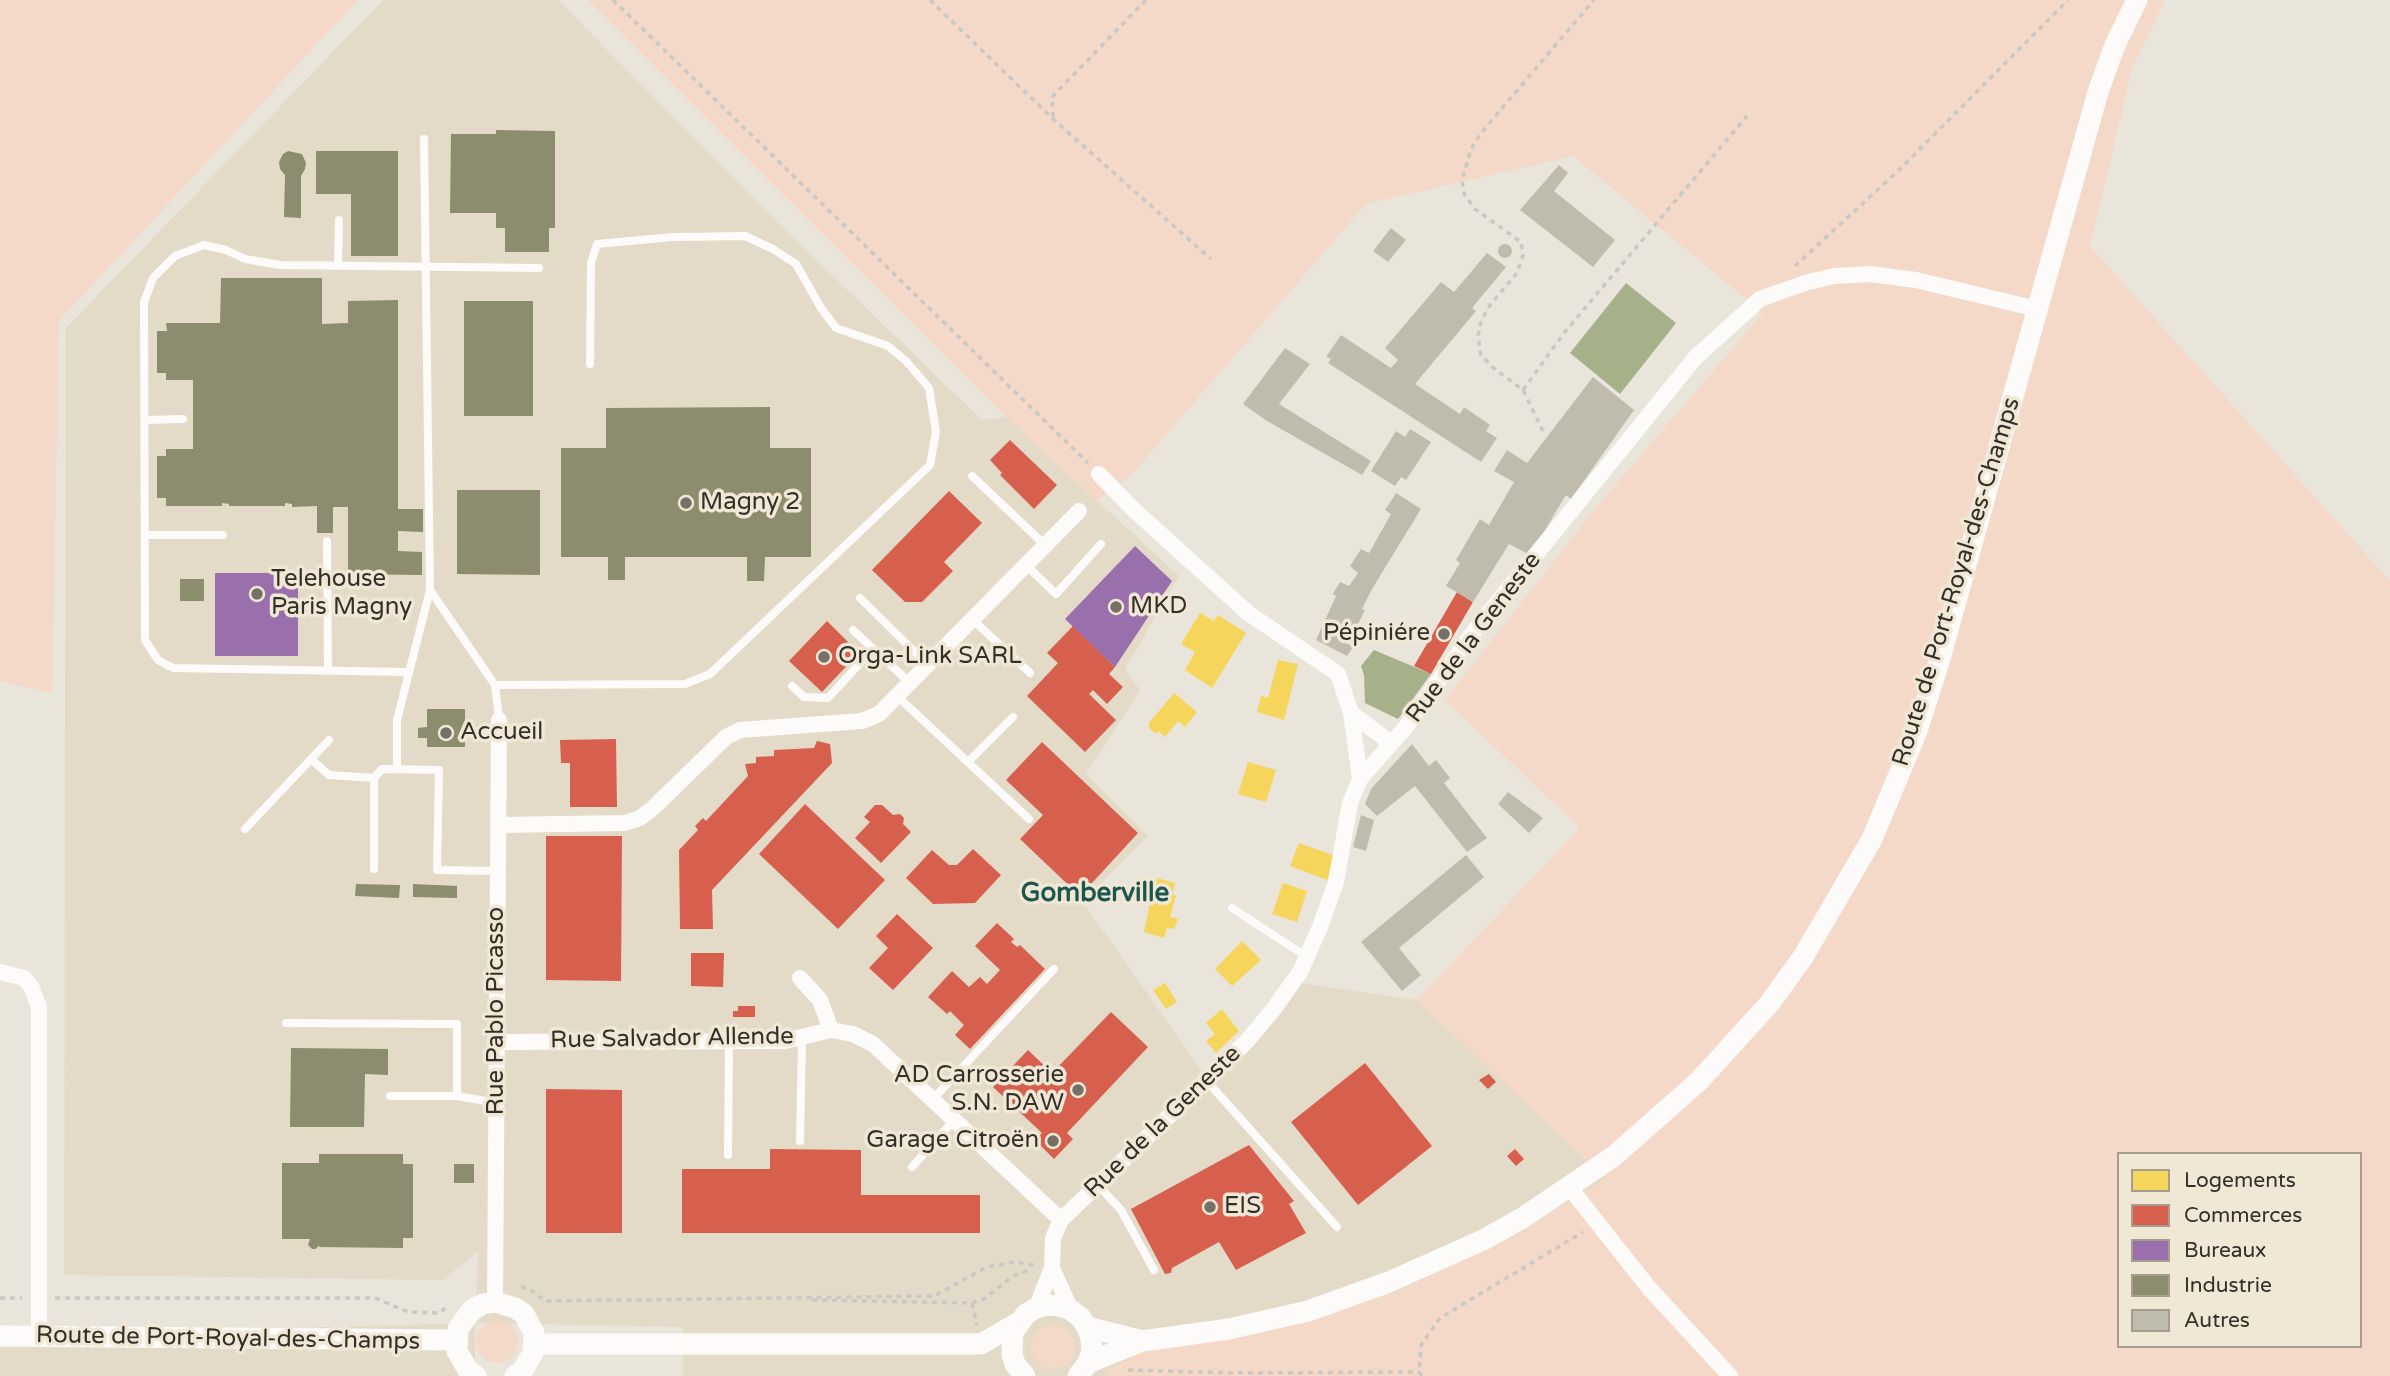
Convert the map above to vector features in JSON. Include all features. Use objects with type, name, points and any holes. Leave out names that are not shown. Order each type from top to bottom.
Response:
[{"type":"main road","name":"Route de Port-Royal-des-Champs","points":[[1083,1370],[1142,1341],[1266,1322],[1352,1296],[1461,1251],[1524,1217],[1614,1156],[1658,1119],[1733,1046],[1769,1004],[1803,957],[1872,839],[1917,731],[1939,662],[2098,92],[2115,45],[2137,0]]},
{"type":"main road","points":[[476,1376],[461,1361],[456,1340],[458,1329],[472,1310],[495,1292],[505,1303],[524,1314],[534,1333],[535,1343],[530,1362],[515,1376]]},
{"type":"main road","points":[[535,1343],[981,1344],[1036,1308],[1060,1306],[1071,1310],[1087,1327],[1092,1351],[1083,1370]]},
{"type":"main road","points":[[1018,1322],[1011,1343],[1020,1370]]},
{"type":"main road","name":"Route de Port-Royal-des-Champs","points":[[1087,1327],[1142,1341]]},
{"type":"main road","name":"Route de Port-Royal-des-Champs","points":[[0,1336],[456,1340]]},
{"type":"main road","points":[[981,1344],[1020,1370]]},
{"type":"street","name":"Rue de la Geneste","points":[[1061,1220],[1247,1041],[1273,1010],[1300,972],[1336,882],[1350,803],[1360,779],[1417,713],[1478,626],[1695,358],[1760,299],[1834,276],[1870,274],[1916,279],[2037,309]]},
{"type":"street","points":[[1100,474],[1133,509],[1248,613],[1338,674],[1350,713],[1360,779]]},
{"type":"street","points":[[498,825],[625,823],[640,818],[653,808],[726,737],[740,730],[862,721],[879,713],[1079,511]]},
{"type":"street","points":[[1350,713],[1391,743]]},
{"type":"street","name":"Rue Pablo Picasso","points":[[495,1292],[499,720]]},
{"type":"street","points":[[0,971],[24,978],[31,986],[39,1007],[40,1336]]},
{"type":"street","points":[[800,978],[820,1000],[831,1030],[853,1034],[873,1044],[1061,1220],[1053,1238],[1052,1268],[1036,1308]]},
{"type":"street","name":"Rue Salvador Allende","points":[[497,1042],[785,1041],[831,1030]]},
{"type":"street","points":[[1570,1188],[1648,1288],[1730,1376]]},
{"type":"street","points":[[1052,1268],[1071,1310]]},
{"type":"lane","points":[[397,769],[397,720],[430,590],[424,139]]},
{"type":"lane","points":[[338,220],[338,267]]},
{"type":"lane","points":[[495,685],[685,684],[710,674],[930,465],[936,432],[929,388],[906,361],[888,346],[836,328],[821,308],[796,264],[774,249],[746,236],[673,237],[597,244],[591,263],[590,364]]},
{"type":"lane","points":[[409,672],[173,668],[158,660],[145,640],[145,302],[153,278],[175,256],[204,245],[226,250],[245,259],[280,265],[540,268]]},
{"type":"lane","points":[[145,420],[183,419]]},
{"type":"lane","points":[[972,476],[1045,545]]},
{"type":"lane","points":[[145,535],[223,535]]},
{"type":"lane","points":[[327,541],[328,671]]},
{"type":"lane","points":[[1026,565],[1056,594],[1101,544]]},
{"type":"lane","points":[[430,590],[495,685],[499,720]]},
{"type":"lane","points":[[860,598],[928,665]]},
{"type":"lane","points":[[972,620],[1030,673]]},
{"type":"lane","points":[[853,630],[910,683]]},
{"type":"lane","points":[[792,686],[804,697],[828,698],[873,649]]},
{"type":"lane","points":[[898,696],[1029,819]]},
{"type":"lane","points":[[968,761],[1013,717]]},
{"type":"lane","points":[[245,829],[329,740]]},
{"type":"lane","points":[[312,760],[329,775],[374,778]]},
{"type":"lane","points":[[374,869],[374,778],[382,769],[397,769],[439,770],[437,870],[498,871]]},
{"type":"lane","points":[[1232,908],[1307,957]]},
{"type":"lane","points":[[932,1100],[1054,969]]},
{"type":"lane","points":[[286,1023],[457,1024],[457,1096]]},
{"type":"lane","points":[[800,1141],[802,1038]]},
{"type":"lane","points":[[728,1155],[729,1040]]},
{"type":"lane","points":[[1206,1080],[1337,1227]]},
{"type":"lane","points":[[390,1096],[457,1096],[497,1103]]},
{"type":"lane","points":[[912,1167],[954,1120]]},
{"type":"lane","points":[[1098,1185],[1121,1210],[1154,1270]]},
{"type":"path","points":[[613,0],[797,178],[921,303],[1100,474]]},
{"type":"path","points":[[930,0],[1053,119],[1211,259]]},
{"type":"path","points":[[1053,119],[1050,106],[1052,97],[1146,0]]},
{"type":"path","points":[[1543,431],[1523,390],[1481,355],[1478,337],[1481,321],[1490,305],[1517,273],[1523,255],[1521,242],[1475,209],[1464,194],[1464,168],[1471,149],[1482,133],[1594,0]]},
{"type":"path","points":[[1790,271],[1899,170],[2068,0]]},
{"type":"path","points":[[1523,390],[1563,333],[1747,117]]},
{"type":"path","points":[[1119,1350],[1125,1370],[1421,1374],[1421,1345],[1440,1318],[1597,1224]]},
{"type":"path","points":[[495,1292],[527,1288],[545,1301],[934,1296],[987,1267],[1014,1262],[1052,1268]]},
{"type":"path","points":[[761,1298],[972,1303],[984,1298],[1013,1276],[1033,1268],[1052,1268]]},
{"type":"path","points":[[0,1298],[375,1298],[408,1312],[439,1313],[454,1301]]},
{"type":"shaded area","points":[[0,0],[358,0],[59,321],[52,693],[0,681]]},
{"type":"shaded area","points":[[383,0],[558,0],[780,225],[982,420],[1006,417],[1179,576],[1125,669],[1140,690],[1086,774],[1148,836],[1083,902],[1204,1074],[1300,983],[1417,1000],[1607,1179],[1516,1234],[1403,1289],[1298,1324],[1112,1368],[1106,1376],[683,1376],[683,1327],[475,1323],[478,1251],[443,1280],[64,1275],[66,328]]},
{"type":"shaded area","points":[[588,0],[2165,0],[2132,69],[2090,246],[2390,581],[2390,1376],[1106,1376],[1112,1368],[1141,1351],[1298,1324],[1403,1289],[1516,1234],[1606,1179],[1417,1000],[1580,828],[1445,700],[1599,504],[1763,313],[1573,156],[1366,204],[1133,473],[1097,501],[1006,417]]},
{"type":"shaded area","points":[[1626,283],[1676,323],[1620,394],[1570,353]]},
{"type":"shaded area","points":[[1374,650],[1431,674],[1398,719],[1365,703],[1361,666]]},
{"type":"shaded area","points":[[497,1321],[512,1327],[518,1342],[512,1357],[497,1363],[482,1357],[476,1342],[482,1327]]},
{"type":"shaded area","points":[[475,1323],[475,1376],[0,1376],[0,1336]]},
{"type":"shaded area","points":[[1053,1325],[1069,1331],[1075,1347],[1069,1363],[1053,1369],[1037,1363],[1031,1347],[1037,1331]]},
{"type":"building: Logements","points":[[1200,613],[1214,621],[1218,615],[1246,633],[1212,688],[1185,670],[1195,652],[1181,644]]},
{"type":"building: Logements","points":[[1278,660],[1298,664],[1284,720],[1257,712],[1261,696],[1268,698]]},
{"type":"building: Logements","points":[[1174,693],[1197,712],[1185,727],[1178,721],[1165,737],[1149,728],[1149,723]]},
{"type":"building: Logements","points":[[1248,762],[1276,770],[1266,802],[1238,794]]},
{"type":"building: Logements","points":[[1299,843],[1335,856],[1327,880],[1290,866]]},
{"type":"building: Logements","points":[[1157,878],[1175,883],[1172,894],[1176,896],[1170,917],[1178,919],[1174,929],[1167,928],[1164,938],[1144,932]]},
{"type":"building: Logements","points":[[1283,883],[1307,891],[1297,922],[1272,914]]},
{"type":"building: Logements","points":[[1242,941],[1261,960],[1232,986],[1215,969]]},
{"type":"building: Logements","points":[[1165,983],[1177,1002],[1166,1009],[1153,990]]},
{"type":"building: Logements","points":[[1222,1009],[1239,1031],[1216,1053],[1206,1041],[1215,1034],[1206,1023]]},
{"type":"building: Commerces","points":[[1010,440],[1057,485],[1034,509],[1000,475],[1002,473],[990,460]]},
{"type":"building: Commerces","points":[[949,491],[982,523],[944,562],[953,571],[922,602],[905,602],[872,570]]},
{"type":"building: Commerces","name":"Pépiniére","points":[[1457,592],[1473,602],[1431,674],[1414,666]]},
{"type":"building: Commerces","name":"Orga-Link SARL","points":[[827,621],[859,653],[822,692],[789,661]]},
{"type":"building: Commerces","points":[[1073,626],[1115,667],[1109,674],[1123,687],[1107,704],[1093,690],[1089,694],[1116,720],[1085,752],[1027,696],[1058,663],[1047,653]]},
{"type":"building: Commerces","points":[[616,739],[617,807],[570,807],[570,763],[561,763],[560,740]]},
{"type":"building: Commerces","points":[[817,741],[830,744],[832,763],[712,890],[713,929],[680,929],[679,850],[698,830],[695,826],[703,818],[706,821],[748,776],[745,764],[756,763],[756,757],[774,756],[774,750],[814,748]]},
{"type":"building: Commerces","points":[[1042,742],[1138,833],[1080,896],[1020,839],[1043,815],[1006,780]]},
{"type":"building: Commerces","points":[[805,804],[885,880],[838,929],[759,854]]},
{"type":"building: Commerces","points":[[875,805],[882,805],[893,815],[900,814],[904,818],[903,824],[911,832],[881,863],[855,838],[870,822],[864,817]]},
{"type":"building: Commerces","points":[[546,836],[622,836],[621,981],[546,980]]},
{"type":"building: Commerces","points":[[973,849],[1001,875],[975,903],[933,904],[906,878],[932,850],[949,865],[957,865]]},
{"type":"building: Commerces","points":[[897,914],[933,948],[893,990],[869,968],[888,948],[876,936]]},
{"type":"building: Commerces","points":[[997,923],[1014,939],[1011,942],[1017,947],[1020,945],[1045,969],[970,1049],[955,1035],[964,1025],[950,1011],[947,1014],[928,997],[952,971],[969,987],[980,977],[987,984],[1000,970],[975,946]]},
{"type":"building: Commerces","points":[[691,953],[724,953],[723,987],[691,986]]},
{"type":"building: Commerces","points":[[738,1006],[755,1006],[755,1017],[733,1017],[733,1011],[738,1011]]},
{"type":"building: Commerces","points":[[1111,1012],[1148,1047],[1067,1133],[1073,1139],[1054,1159],[1035,1140],[1042,1133],[993,1087],[1028,1050],[1052,1073]]},
{"type":"building: Commerces","points":[[1365,1063],[1432,1146],[1358,1205],[1291,1122]]},
{"type":"building: Commerces","points":[[1489,1074],[1496,1082],[1488,1089],[1479,1080]]},
{"type":"building: Commerces","points":[[546,1089],[622,1090],[622,1233],[546,1233]]},
{"type":"building: Commerces","name":"EIS","points":[[1249,1145],[1294,1201],[1289,1204],[1306,1233],[1236,1270],[1219,1242],[1172,1268],[1171,1273],[1165,1274],[1131,1209]]},
{"type":"building: Commerces","points":[[770,1149],[861,1150],[861,1195],[980,1195],[980,1233],[682,1233],[682,1169],[770,1169]]},
{"type":"building: Commerces","points":[[1515,1149],[1524,1159],[1516,1166],[1507,1156]]},
{"type":"building: Bureaux","name":"MKD","points":[[1135,546],[1172,581],[1115,667],[1065,619]]},
{"type":"building: Bureaux","name":"Telehouse Paris Magny","points":[[215,573],[298,573],[298,656],[215,656]]},
{"type":"building: Industrie","points":[[496,130],[555,131],[555,228],[549,228],[549,252],[505,252],[505,228],[496,228],[496,213],[450,213],[451,134],[496,134]]},
{"type":"building: Industrie","points":[[288,151],[302,154],[306,163],[301,176],[301,218],[284,217],[285,175],[279,162]]},
{"type":"building: Industrie","points":[[316,151],[398,151],[398,256],[351,256],[351,194],[316,194]]},
{"type":"building: Industrie","points":[[221,278],[322,278],[322,324],[348,323],[348,301],[398,300],[398,509],[423,509],[423,532],[398,531],[398,551],[422,552],[422,575],[348,574],[348,507],[333,507],[333,533],[317,533],[317,506],[292,507],[292,504],[285,503],[285,506],[229,506],[222,503],[222,506],[166,506],[166,498],[157,498],[157,456],[166,456],[166,449],[193,449],[193,380],[166,380],[166,373],[157,373],[157,331],[167,331],[166,323],[220,323]]},
{"type":"building: Industrie","points":[[464,301],[533,301],[533,416],[464,416]]},
{"type":"building: Industrie","name":"Magny 2","points":[[770,407],[770,448],[811,448],[811,557],[765,557],[764,581],[747,581],[747,557],[625,557],[625,580],[608,580],[608,557],[561,557],[561,448],[606,448],[606,408]]},
{"type":"building: Industrie","points":[[457,490],[540,490],[540,575],[457,574]]},
{"type":"building: Industrie","points":[[180,579],[204,579],[204,601],[180,601]]},
{"type":"building: Industrie","name":"Accueil","points":[[427,709],[465,709],[465,747],[427,747],[427,738],[418,738],[418,728],[427,727]]},
{"type":"building: Industrie","points":[[356,884],[400,885],[399,898],[355,896]]},
{"type":"building: Industrie","points":[[413,884],[457,886],[457,898],[413,897]]},
{"type":"building: Industrie","points":[[291,1048],[388,1049],[388,1075],[365,1074],[364,1127],[290,1127]]},
{"type":"building: Industrie","points":[[319,1154],[403,1154],[403,1164],[413,1164],[413,1238],[403,1238],[403,1248],[319,1245],[312,1249],[308,1245],[310,1239],[282,1239],[282,1163],[319,1163]]},
{"type":"building: Industrie","points":[[454,1164],[474,1164],[474,1183],[454,1183]]},
{"type":"building: Autres","points":[[1559,165],[1568,173],[1554,191],[1615,240],[1593,267],[1520,210]]},
{"type":"building: Autres","points":[[1391,228],[1406,240],[1388,262],[1373,251]]},
{"type":"building: Autres","points":[[1502,244],[1508,244],[1512,251],[1508,258],[1502,258],[1498,254],[1498,248]]},
{"type":"building: Autres","points":[[1487,253],[1506,267],[1472,308],[1476,311],[1415,384],[1460,414],[1464,407],[1490,425],[1486,431],[1497,438],[1481,462],[1328,363],[1331,359],[1326,357],[1341,335],[1391,368],[1398,360],[1385,348],[1441,282],[1454,292]]},
{"type":"building: Autres","points":[[1285,348],[1310,364],[1279,404],[1371,461],[1362,475],[1267,421],[1243,404]]},
{"type":"building: Autres","points":[[1593,377],[1634,410],[1571,499],[1566,495],[1530,555],[1509,544],[1473,602],[1446,586],[1460,563],[1456,560],[1480,519],[1489,525],[1514,482],[1494,471],[1507,450],[1527,463]]},
{"type":"building: Autres","points":[[1410,429],[1431,442],[1406,480],[1401,477],[1395,486],[1371,471],[1396,431],[1405,437]]},
{"type":"building: Autres","points":[[1396,493],[1421,509],[1372,589],[1348,644],[1353,647],[1347,656],[1316,640],[1336,596],[1333,594],[1340,582],[1349,586],[1358,573],[1350,566],[1361,549],[1369,553],[1391,514],[1385,510]]},
{"type":"building: Autres","points":[[1412,744],[1429,766],[1436,760],[1450,778],[1444,783],[1487,838],[1467,852],[1415,786],[1377,816],[1365,804],[1371,789]]},
{"type":"building: Autres","points":[[1508,792],[1543,818],[1529,833],[1498,804]]},
{"type":"building: Autres","points":[[1361,815],[1374,820],[1366,851],[1353,847]]},
{"type":"building: Autres","points":[[1466,855],[1484,877],[1399,948],[1421,975],[1402,991],[1361,942]]},
{"type":"place","name":"Magny 2","points":[[686,503]]},
{"type":"place","name":"Telehouse Paris Magny","points":[[257,594]]},
{"type":"place","name":"MKD","points":[[1116,607]]},
{"type":"place","name":"Pépiniére","points":[[1444,634]]},
{"type":"place","name":"Orga-Link SARL","points":[[824,657]]},
{"type":"place","name":"Accueil","points":[[446,733]]},
{"type":"place","name":"AD Carrosserie S.N. DAW","points":[[1078,1090]]},
{"type":"place","name":"Garage Citroën","points":[[1053,1141]]},
{"type":"place","name":"EIS","points":[[1210,1207]]},
{"type":"district","name":"Gomberville","points":[[1095,894]]}]
